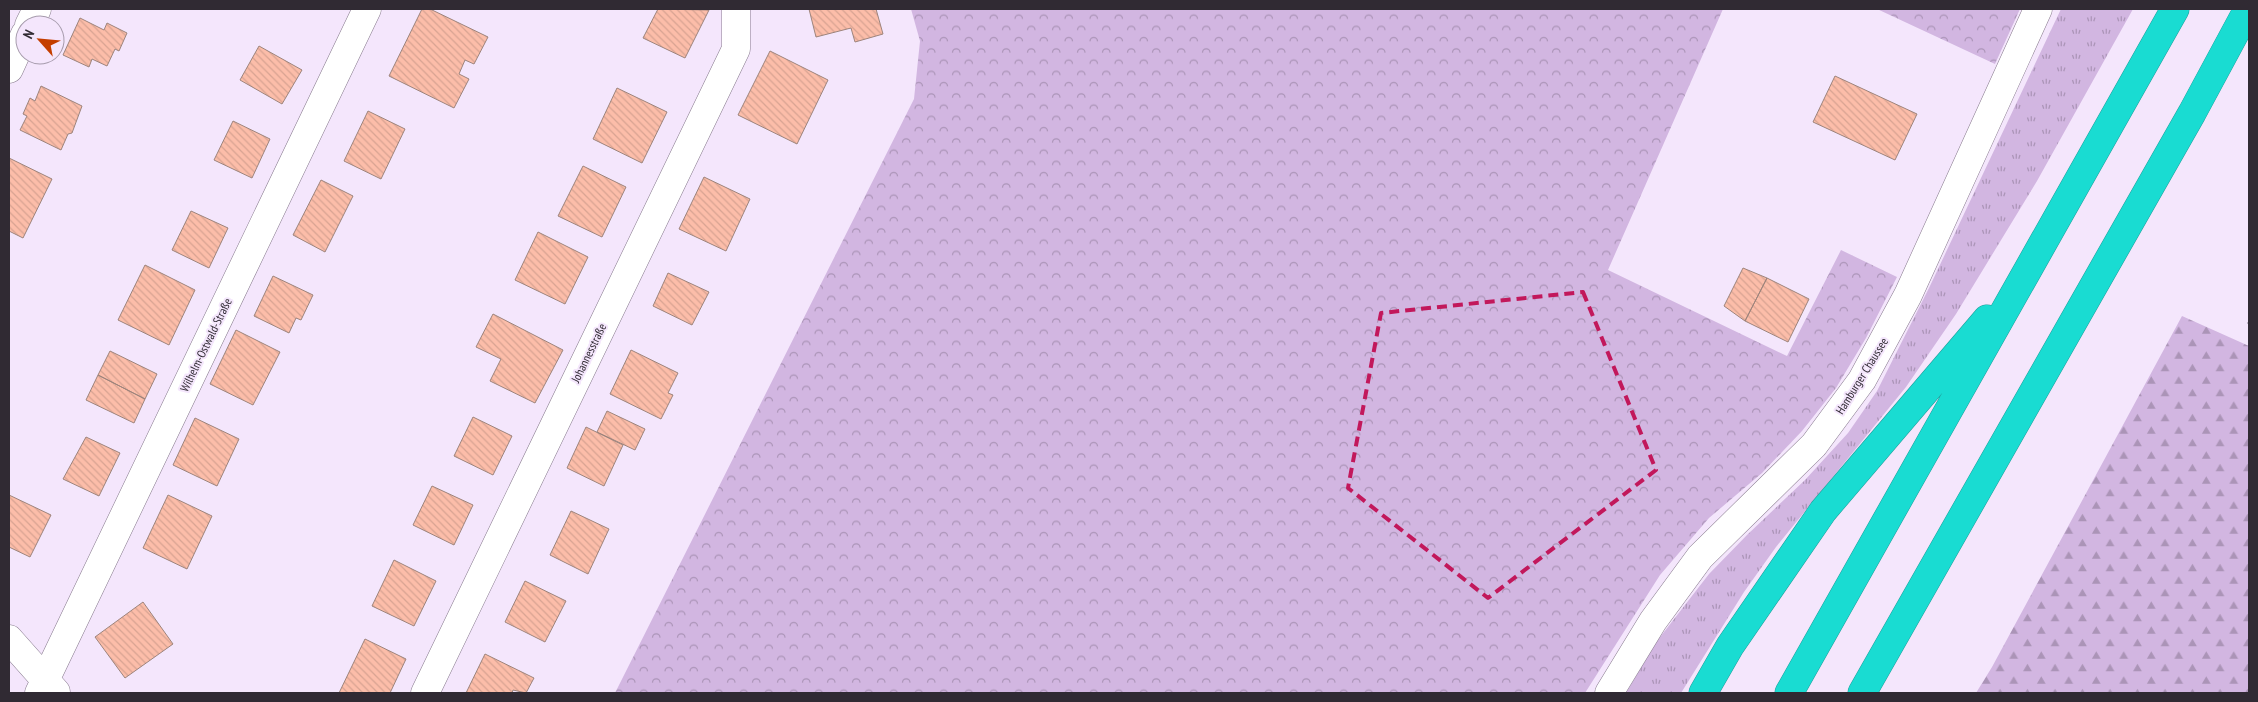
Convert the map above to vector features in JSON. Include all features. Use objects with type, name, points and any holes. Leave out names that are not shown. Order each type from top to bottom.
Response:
[{"type":"highway","points":[[1789,693],[2029,271],[2175,9]]},
{"type":"highway","points":[[1862,693],[2192,113],[2248,9]]},
{"type":"highway","points":[[1702,693],[1730,646],[1822,511],[2029,271]]},
{"type":"street","name":"Wilhelm-Ostwald-Straße","points":[[47,689],[367,9]]},
{"type":"street","name":"Johannesstraße","points":[[425,693],[736,49],[736,9]]},
{"type":"street","name":"Hamburger Chaussee","points":[[1609,693],[1652,621],[1700,557],[1814,445],[1862,380],[1908,295],[2038,9]]},
{"type":"street","points":[[9,69],[15,56]]},
{"type":"street","points":[[9,639],[47,689]]},
{"type":"highlighted area","points":[[1583,292],[1656,470],[1488,598],[1348,488],[1381,313]]},
{"type":"green space","points":[[911,9],[1723,9],[1608,270],[1787,356],[1841,250],[1897,277],[1866,338],[1836,388],[1802,431],[1762,473],[1709,518],[1660,575],[1585,693],[615,693],[914,99],[920,41]]},
{"type":"green space","points":[[1877,9],[2020,9],[1995,64]]},
{"type":"green space","points":[[2061,9],[2133,9],[2037,181],[1956,314],[1906,387],[1776,547],[1744,592],[1681,693],[1626,693],[1657,641],[1709,574],[1805,480],[1848,433],[1877,391],[1929,288]]},
{"type":"green space","points":[[2182,316],[2249,346],[2249,693],[1976,693],[1992,667]]},
{"type":"building","points":[[422,9],[430,9],[488,37],[474,64],[465,60],[459,74],[469,79],[454,108],[389,76]]},
{"type":"building","points":[[658,9],[709,10],[685,58],[643,38]]},
{"type":"building","points":[[809,9],[876,9],[883,34],[855,42],[851,28],[816,37]]},
{"type":"building","points":[[80,18],[104,30],[107,23],[127,33],[119,51],[115,49],[107,66],[92,59],[89,67],[65,56],[65,51]]},
{"type":"building","points":[[259,46],[302,70],[282,104],[240,80]]},
{"type":"building","points":[[770,51],[828,80],[797,144],[738,115]]},
{"type":"building","points":[[1835,76],[1917,114],[1895,160],[1813,122]]},
{"type":"building","points":[[41,86],[82,106],[72,133],[68,134],[61,150],[20,130],[27,116],[23,114],[30,98],[35,101]]},
{"type":"building","points":[[617,88],[667,112],[642,163],[593,139]]},
{"type":"building","points":[[368,111],[405,129],[381,179],[344,161]]},
{"type":"building","points":[[233,121],[270,139],[252,178],[214,160]]},
{"type":"building","points":[[9,158],[52,179],[23,238],[9,231]]},
{"type":"building","points":[[583,166],[626,187],[602,237],[558,216]]},
{"type":"building","points":[[704,177],[750,199],[726,251],[679,229]]},
{"type":"building","points":[[321,180],[353,196],[325,252],[293,235]]},
{"type":"building","points":[[191,211],[228,228],[209,268],[172,250]]},
{"type":"building","points":[[538,232],[588,257],[565,304],[515,280]]},
{"type":"building","points":[[145,265],[195,290],[169,345],[118,320]]},
{"type":"building","points":[[1743,268],[1767,278],[1745,321],[1724,306]]},
{"type":"building","points":[[668,273],[709,292],[692,325],[653,306]]},
{"type":"building","points":[[273,276],[313,295],[301,320],[296,318],[289,333],[254,316]]},
{"type":"building","points":[[1767,278],[1809,299],[1788,342],[1745,321]]},
{"type":"building","points":[[493,314],[563,350],[535,403],[490,381],[501,359],[476,347]]},
{"type":"building","points":[[236,330],[280,352],[253,405],[210,384]]},
{"type":"building","points":[[631,350],[678,373],[668,393],[673,395],[661,419],[610,394]]},
{"type":"building","points":[[110,351],[157,374],[145,399],[98,375]]},
{"type":"building","points":[[98,375],[145,399],[134,423],[86,400]]},
{"type":"building","points":[[607,411],[645,429],[635,450],[597,432]]},
{"type":"building","points":[[473,417],[512,436],[493,475],[454,456]]},
{"type":"building","points":[[195,418],[239,439],[217,486],[173,465]]},
{"type":"building","points":[[586,427],[623,445],[604,486],[567,468]]},
{"type":"building","points":[[86,437],[120,453],[99,496],[63,479]]},
{"type":"building","points":[[432,486],[473,505],[454,545],[413,525]]},
{"type":"building","points":[[9,495],[51,515],[30,557],[9,547]]},
{"type":"building","points":[[168,495],[212,516],[187,569],[143,548]]},
{"type":"building","points":[[571,511],[609,529],[588,574],[550,555]]},
{"type":"building","points":[[394,560],[436,581],[414,626],[372,606]]},
{"type":"building","points":[[525,581],[566,601],[545,642],[505,622]]},
{"type":"building","points":[[143,602],[173,644],[125,678],[95,637]]},
{"type":"building","points":[[365,639],[406,659],[390,693],[339,693]]},
{"type":"building","points":[[485,654],[534,678],[526,693],[513,690],[512,693],[466,693]]}]
